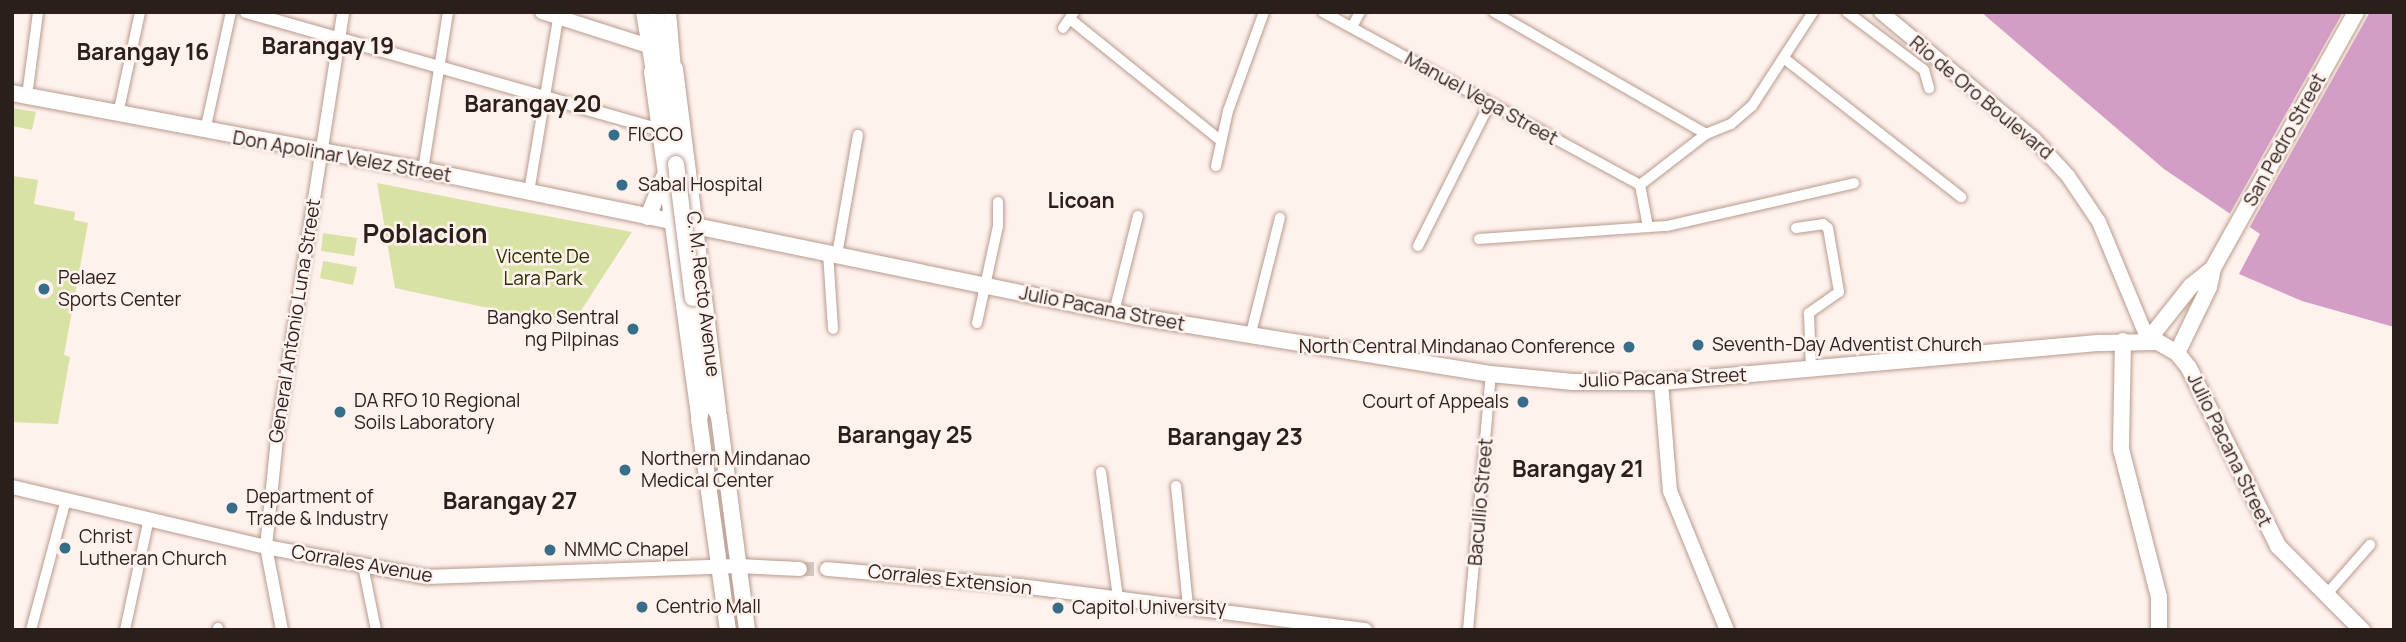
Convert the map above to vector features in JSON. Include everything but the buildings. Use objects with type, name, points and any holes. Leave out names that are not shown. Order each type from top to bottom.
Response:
[{"type":"main road","points":[[542,12],[654,48]]},
{"type":"main road","name":"C. M. Recto Avenue","points":[[656,12],[652,72],[660,130],[671,168],[672,222],[728,630]]},
{"type":"main road","name":"Rio de Oro Boulevard","points":[[1881,12],[2034,139],[2068,176],[2099,222],[2148,340]]},
{"type":"main road","name":"San Pedro Street","points":[[2177,353],[2209,287],[2214,266],[2356,12]]},
{"type":"main road","name":"C. M. Recto Avenue","points":[[654,48],[675,69],[747,630]]},
{"type":"main road","name":"C. M. Recto Avenue","points":[[654,48],[705,389],[699,419]]},
{"type":"main road","name":"Don Apolinar Velez Street","points":[[19,95],[205,132],[423,170],[695,227]]},
{"type":"main road","points":[[649,217],[671,168]]},
{"type":"main road","name":"Julio Pacana Street","points":[[695,227],[1250,337],[1491,374],[1573,382],[1661,382],[2148,340],[2177,353],[2194,377],[2270,534],[2362,630]]},
{"type":"main road","name":"San Pedro Street","points":[[2148,340],[2191,286],[2214,266]]},
{"type":"main road","points":[[2123,341],[2121,449],[2160,597],[2159,630]]},
{"type":"main road","points":[[1661,382],[1670,491],[1727,630]]},
{"type":"main road","name":"C. M. Recto Avenue","points":[[705,389],[719,417]]},
{"type":"main road","name":"Corrales Avenue","points":[[12,487],[267,547],[426,577],[720,569],[738,566]]},
{"type":"main road","points":[[738,566],[800,569]]},
{"type":"main road","name":"Corrales Extension","points":[[827,569],[1118,598],[1365,630]]},
{"type":"street","points":[[19,95],[38,12]]},
{"type":"street","points":[[118,114],[140,12]]},
{"type":"street","points":[[205,132],[231,12]]},
{"type":"street","points":[[246,12],[660,130]]},
{"type":"street","name":"General Antonio Luna Street","points":[[282,630],[267,547],[278,429],[342,12]]},
{"type":"street","points":[[423,170],[448,12]]},
{"type":"street","points":[[642,12],[654,48]]},
{"type":"street","points":[[670,12],[675,69]]},
{"type":"street","points":[[1216,166],[1220,140],[1264,12]]},
{"type":"street","name":"Manuel Vega Street","points":[[1322,12],[1640,185]]},
{"type":"street","points":[[1352,27],[1360,12]]},
{"type":"street","points":[[1494,12],[1706,134]]},
{"type":"street","points":[[1648,227],[1640,185],[1706,134],[1731,124],[1752,106],[1813,12]]},
{"type":"street","points":[[1847,12],[1924,70],[1929,88]]},
{"type":"street","points":[[529,192],[558,18]]},
{"type":"street","points":[[1069,20],[1220,140]]},
{"type":"street","points":[[1785,59],[1961,197]]},
{"type":"street","points":[[1418,246],[1489,105]]},
{"type":"street","points":[[833,329],[832,254],[858,135]]},
{"type":"street","points":[[1479,239],[1648,227],[1854,183]]},
{"type":"street","points":[[978,323],[998,226],[998,202]]},
{"type":"street","points":[[1114,312],[1138,216]]},
{"type":"street","points":[[1250,337],[1280,218]]},
{"type":"street","points":[[1796,228],[1823,224],[1828,228],[1839,292],[1809,313],[1811,371]]},
{"type":"street","name":"Bacullio Street","points":[[1468,630],[1491,374]]},
{"type":"street","points":[[1101,472],[1118,598]]},
{"type":"street","points":[[1176,486],[1188,607]]},
{"type":"street","points":[[31,630],[66,499]]},
{"type":"street","points":[[125,630],[149,518]]},
{"type":"street","points":[[2326,595],[2370,545]]},
{"type":"street","points":[[363,566],[376,630]]},
{"type":"green space","points":[[12,108],[36,112],[32,130],[12,126]]},
{"type":"green space","name":"Pelaez Sports Center","points":[[12,176],[38,180],[34,204],[75,212],[74,220],[88,223],[64,355],[70,357],[58,424],[12,422]]},
{"type":"green space","name":"Vicente De Lara Park","points":[[377,183],[632,232],[571,326],[395,288]]},
{"type":"green space","points":[[323,233],[357,238],[354,256],[321,251]]},
{"type":"green space","points":[[323,261],[357,267],[353,285],[320,278]]},
{"type":"shaded area","points":[[1981,12],[2394,12],[2394,327],[2302,301],[2239,274],[2260,234],[2164,169]]},
{"type":"pier","points":[[2343,12],[2370,12],[2248,230],[2228,217]]},
{"type":"tunnel","points":[[800,569],[827,569]]},
{"type":"place","name":"FICCO","points":[[614,135]]},
{"type":"place","name":"Sabal Hospital","points":[[622,185]]},
{"type":"place","name":"Pelaez Sports Center","points":[[44,289]]},
{"type":"place","name":"Bangko Sentral ng Pilpinas","points":[[633,329]]},
{"type":"place","name":"Seventh-Day Adventist Church","points":[[1698,345]]},
{"type":"place","name":"North Central Mindanao Conference","points":[[1629,347]]},
{"type":"place","name":"Court of Appeals","points":[[1523,402]]},
{"type":"place","name":"DA RFO 10 Regional Soils Laboratory","points":[[340,412]]},
{"type":"place","name":"Northern Mindanao Medical Center","points":[[625,470]]},
{"type":"place","name":"Department of Trade & Industry","points":[[232,508]]},
{"type":"place","name":"Christ Lutheran Church","points":[[65,548]]},
{"type":"place","name":"NMMC Chapel","points":[[550,550]]},
{"type":"place","name":"Centrio Mall","points":[[642,607]]},
{"type":"place","name":"Capitol University","points":[[1058,608]]},
{"type":"district","name":"Barangay 19","points":[[328,45]]},
{"type":"district","name":"Barangay 16","points":[[143,51]]},
{"type":"district","name":"Barangay 20","points":[[533,103]]},
{"type":"district","name":"Licoan","points":[[1081,200]]},
{"type":"district","name":"Poblacion","points":[[425,234]]},
{"type":"district","name":"Barangay 25","points":[[905,434]]},
{"type":"district","name":"Barangay 23","points":[[1235,436]]},
{"type":"district","name":"Barangay 21","points":[[1578,468]]},
{"type":"district","name":"Barangay 27","points":[[510,500]]}]
